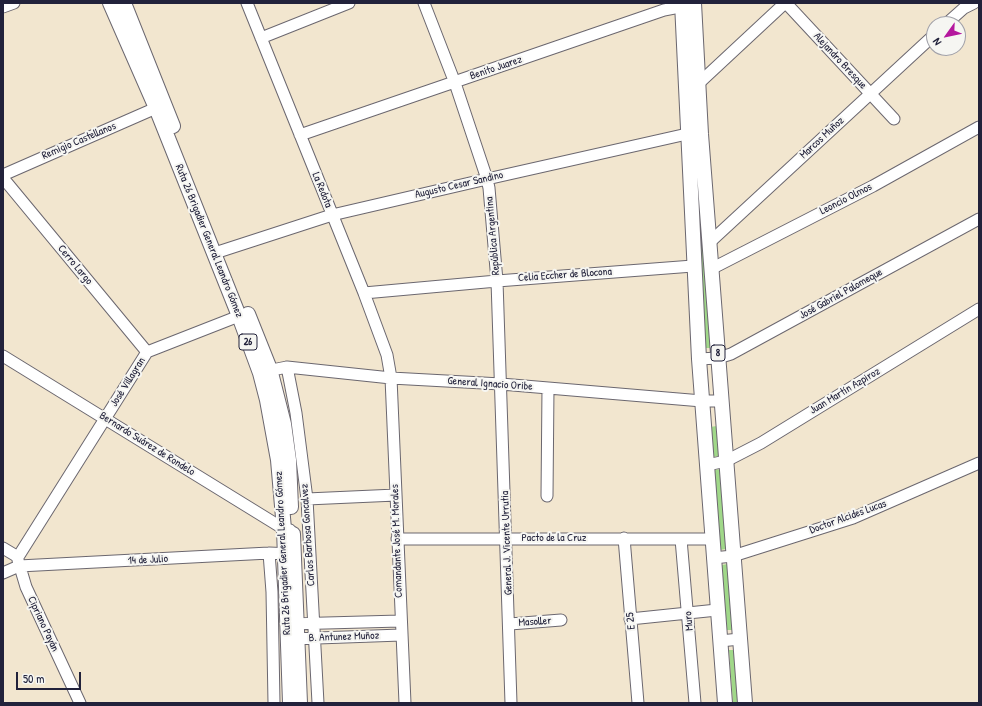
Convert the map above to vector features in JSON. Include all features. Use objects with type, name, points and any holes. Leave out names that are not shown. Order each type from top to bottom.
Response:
[{"type":"main road","name":"Ruta 26 Brigadier General Leandro Gómez","points":[[110,3],[156,108],[239,316],[265,371]]},
{"type":"main road","name":"Ruta 26 Brigadier General Leandro Gómez","points":[[124,3],[221,251],[265,371],[288,530],[293,639],[300,703]]},
{"type":"main road","name":"8","points":[[688,4],[698,84],[694,134],[710,242],[745,703]]},
{"type":"main road","name":"8","points":[[688,4],[694,134],[693,266],[713,558],[725,703]]},
{"type":"main road","name":"Ruta 26 Brigadier General Leandro Gómez","points":[[290,703],[293,639]]},
{"type":"street","points":[[3,7],[14,3]]},
{"type":"street","name":"La Redota","points":[[247,3],[364,293],[387,355],[390,378]]},
{"type":"street","points":[[261,38],[350,3]]},
{"type":"street","name":"República Argentina","points":[[424,3],[454,83],[487,179],[497,280],[501,384]]},
{"type":"street","points":[[698,84],[785,3]]},
{"type":"street","name":"Alejandro Bresque","points":[[785,3],[894,119]]},
{"type":"street","name":"Benito Juarez","points":[[300,135],[664,10],[688,4]]},
{"type":"street","points":[[956,16],[969,5]]},
{"type":"street","name":"Marcos Muñoz","points":[[710,242],[926,42]]},
{"type":"street","name":"Remigio Castellanos","points":[[3,175],[156,108]]},
{"type":"street","name":"Leoncio Olmos","points":[[711,269],[873,186],[979,127]]},
{"type":"street","name":"Augusto Cesar Sandino","points":[[221,251],[332,215],[487,179],[694,134]]},
{"type":"street","name":"Cerro Largo","points":[[3,178],[147,352]]},
{"type":"street","name":"José Gabriel Palomeque","points":[[699,359],[718,358],[731,354],[979,219]]},
{"type":"street","name":"Celia Eccher de Blocona","points":[[364,293],[497,280],[693,266]]},
{"type":"street","name":"Juan Martín Azpiroz","points":[[707,465],[726,460],[760,443],[979,308]]},
{"type":"street","name":"José Villagran","points":[[18,562],[105,418],[147,352],[239,316]]},
{"type":"street","name":"Bernardo Suárez de Rondelo","points":[[3,356],[288,530]]},
{"type":"street","name":"General Ignacio Oribe","points":[[265,371],[287,367],[390,378],[501,384],[702,401],[722,401]]},
{"type":"street","name":"Carlos Barbosa Goncalvez","points":[[287,367],[296,413],[307,499],[316,637],[318,703]]},
{"type":"street","name":"Comandante José M. Morales","points":[[390,378],[400,621],[405,703]]},
{"type":"street","name":"General J. Vicente Urrutia","points":[[501,384],[512,703]]},
{"type":"street","points":[[547,496],[548,388]]},
{"type":"street","name":"Doctor Alcides Lucas","points":[[713,558],[733,556],[852,518],[979,463]]},
{"type":"street","points":[[307,499],[396,495]]},
{"type":"street","name":"E 25","points":[[624,538],[638,703]]},
{"type":"street","name":"Pacto de la Cruz","points":[[397,539],[712,539]]},
{"type":"street","name":"Muro","points":[[681,539],[695,703]]},
{"type":"street","points":[[3,548],[18,562]]},
{"type":"street","points":[[269,553],[272,592],[274,703]]},
{"type":"street","name":"14 de Julio","points":[[3,573],[18,562],[269,553],[289,554]]},
{"type":"street","name":"Cipriano Payán","points":[[18,562],[26,587],[77,702]]},
{"type":"street","points":[[630,619],[717,610]]},
{"type":"street","name":"Masoller","points":[[510,624],[561,620]]},
{"type":"street","name":"B. Antunez Muñoz","points":[[292,624],[400,621]]},
{"type":"street","name":"B. Antunez Muñoz","points":[[293,639],[401,635]]},
{"type":"street","points":[[720,641],[740,639]]},
{"type":"green space","points":[[697,144],[711,348],[704,348],[694,145]]},
{"type":"green space","points":[[717,426],[720,456],[713,457],[710,427]]},
{"type":"green space","points":[[721,469],[726,549],[720,550],[714,470]]},
{"type":"green space","points":[[728,564],[734,630],[727,630],[721,565]]},
{"type":"green space","points":[[729,650],[735,650],[740,703],[733,703]]}]
